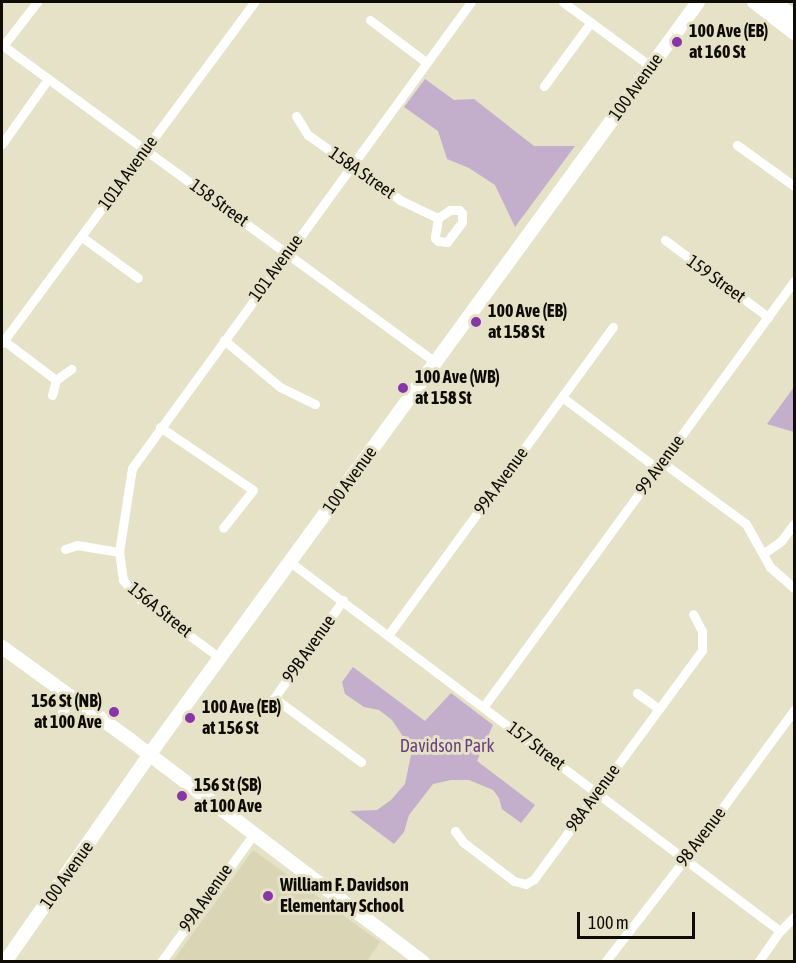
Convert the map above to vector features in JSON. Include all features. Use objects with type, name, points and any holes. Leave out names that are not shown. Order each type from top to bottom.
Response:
[{"type":"main road","name":"100 Avenue","points":[[6,954],[698,2]]},
{"type":"main road","points":[[754,2],[795,33]]},
{"type":"main road","points":[[774,2],[795,17]]},
{"type":"main road","points":[[2,647],[423,962]]},
{"type":"street","points":[[2,46],[37,2]]},
{"type":"street","name":"101A Avenue","points":[[2,341],[82,237],[254,2]]},
{"type":"street","name":"101 Avenue","points":[[119,552],[132,468],[471,2]]},
{"type":"street","points":[[563,2],[650,66]]},
{"type":"street","points":[[370,20],[426,62]]},
{"type":"street","points":[[544,86],[591,22]]},
{"type":"street","name":"158 Street","points":[[2,46],[435,362]]},
{"type":"street","points":[[2,144],[48,79]]},
{"type":"street","name":"158A Street","points":[[296,116],[308,135],[400,200],[438,218]]},
{"type":"street","points":[[737,146],[795,186]]},
{"type":"street","points":[[82,237],[138,278]]},
{"type":"street","name":"159 Street","points":[[665,240],[768,318]]},
{"type":"street","name":"99 Avenue","points":[[484,706],[529,651],[659,465],[795,281]]},
{"type":"street","name":"99A Avenue","points":[[389,634],[613,327]]},
{"type":"street","points":[[224,340],[280,387],[315,404]]},
{"type":"street","points":[[2,341],[56,380]]},
{"type":"street","points":[[52,395],[56,380],[71,369]]},
{"type":"street","points":[[562,397],[742,520],[753,532],[774,571],[795,588]]},
{"type":"street","points":[[160,427],[253,490],[223,528]]},
{"type":"street","points":[[764,553],[781,541],[795,524]]},
{"type":"street","points":[[65,549],[77,544],[119,552]]},
{"type":"street","name":"156A Street","points":[[119,552],[123,580],[134,594],[220,658]]},
{"type":"street","name":"157 Street","points":[[291,562],[780,931]]},
{"type":"street","name":"99B Avenue","points":[[343,600],[274,698],[361,762]]},
{"type":"street","name":"98A Avenue","points":[[455,831],[461,840],[509,877],[526,884],[536,876],[702,650],[702,631],[693,614]]},
{"type":"street","points":[[637,693],[658,710]]},
{"type":"street","points":[[62,712],[72,698]]},
{"type":"street","name":"98 Avenue","points":[[605,962],[685,859],[795,710]]},
{"type":"street","name":"99A Avenue","points":[[161,962],[253,835]]},
{"type":"street","points":[[758,962],[780,931],[795,917]]},
{"type":"shaded area","name":"William F. Davidson Elementary School","points":[[253,850],[380,942],[367,961],[173,961]]},
{"type":"green space","points":[[425,79],[454,100],[474,99],[534,146],[575,146],[515,227],[495,185],[469,168],[447,159],[438,131],[404,107]]},
{"type":"green space","points":[[794,387],[794,432],[767,424]]},
{"type":"green space","name":"Davidson Park","points":[[353,667],[425,721],[451,693],[493,725],[477,761],[535,805],[521,823],[502,809],[499,798],[493,790],[469,780],[451,780],[433,784],[409,815],[404,832],[394,844],[350,811],[377,810],[391,800],[405,784],[412,750],[392,720],[379,710],[364,707],[345,694],[342,682]]},
{"type":"place","name":"100 Ave (EB) at 160 St","points":[[677,42]]},
{"type":"place","name":"100 Ave (EB) at 158 St","points":[[476,322]]},
{"type":"place","name":"100 Ave (WB) at 158 St","points":[[403,388]]},
{"type":"place","name":"156 St (NB) at 100 Ave","points":[[114,712]]},
{"type":"place","name":"100 Ave (EB) at 156 St","points":[[190,718]]},
{"type":"place","name":"156 St (SB) at 100 Ave","points":[[182,796]]},
{"type":"place","name":"William F. Davidson Elementary School","points":[[268,896]]}]
